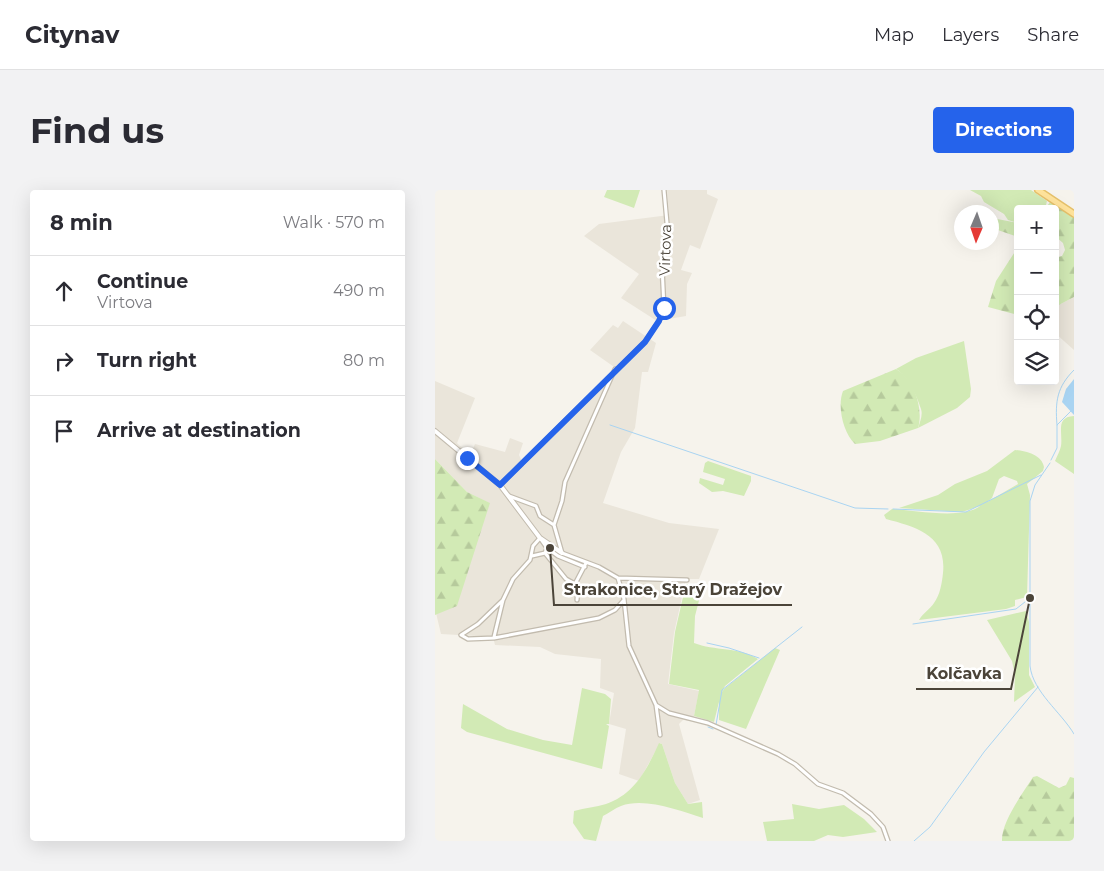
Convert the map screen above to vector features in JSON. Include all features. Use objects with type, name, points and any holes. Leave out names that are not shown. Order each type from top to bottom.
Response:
[{"type":"main road","points":[[1038,190],[1074,214]]},
{"type":"street","name":"Virtova","points":[[500,485],[653,332],[662,315],[664,288],[662,258],[667,223],[664,190]]},
{"type":"street","points":[[563,553],[554,525],[562,501],[565,482],[615,369]]},
{"type":"street","points":[[435,431],[500,485],[547,548],[560,557],[605,570],[618,578],[687,580]]},
{"type":"street","points":[[509,496],[536,506],[541,516],[554,525]]},
{"type":"street","points":[[540,538],[585,565]]},
{"type":"street","points":[[494,638],[503,600],[513,579],[532,556],[533,546],[540,538]]},
{"type":"street","points":[[545,553],[547,548]]},
{"type":"street","points":[[532,556],[545,553]]},
{"type":"street","points":[[545,553],[566,579],[578,587],[577,600]]},
{"type":"street","points":[[575,584],[585,565]]},
{"type":"street","points":[[618,578],[624,599],[629,646],[656,705],[660,735]]},
{"type":"street","points":[[503,600],[478,624],[461,635],[468,639],[494,638],[599,618],[619,606],[624,599]]},
{"type":"street","points":[[619,606],[625,610]]},
{"type":"street","points":[[656,705],[669,713],[708,723],[779,754],[795,764],[818,784],[843,793],[871,814],[883,827],[889,841]]},
{"type":"shaded area","points":[[667,190],[707,190],[707,194],[718,199],[700,249],[690,245],[681,270],[692,273],[687,284],[686,316],[657,321],[621,298],[639,274],[584,236],[599,224],[669,215]]},
{"type":"shaded area","points":[[1074,297],[1074,350],[1059,337],[1059,305]]},
{"type":"shaded area","points":[[623,321],[656,343],[648,372],[642,372],[635,428],[621,452],[603,503],[669,523],[719,529],[699,579],[686,579],[674,633],[668,684],[699,691],[693,721],[683,720],[679,724],[700,800],[688,804],[675,783],[662,744],[660,743],[639,781],[619,774],[626,729],[609,724],[614,693],[600,688],[601,659],[555,654],[540,647],[495,645],[493,637],[441,634],[436,613],[466,575],[489,503],[467,492],[435,459],[435,381],[475,398],[457,443],[460,446],[471,454],[475,444],[505,452],[510,438],[523,443],[519,455],[524,466],[617,369],[590,350],[613,325],[618,328]]},
{"type":"green space","points":[[607,190],[640,190],[634,208],[604,197]]},
{"type":"green space","points":[[970,190],[1031,190],[1047,201],[1046,205],[1014,205],[1014,222],[1008,220],[999,211],[999,205],[989,205],[984,202],[981,196]]},
{"type":"green space","points":[[1059,208],[1074,218],[1074,297],[1059,305],[1059,257],[1062,256],[1065,250],[1063,243],[1059,240]]},
{"type":"green space","points":[[999,219],[1014,222],[1014,236],[999,230]]},
{"type":"green space","points":[[1014,253],[1014,314],[988,307],[996,281]]},
{"type":"green space","points":[[964,341],[971,389],[970,397],[957,408],[918,428],[922,414],[921,409],[908,381],[896,369],[916,358]]},
{"type":"green space","points":[[896,369],[908,380],[916,395],[920,412],[918,428],[880,441],[855,444],[847,433],[842,419],[841,397],[843,391]]},
{"type":"green space","points":[[1074,416],[1074,474],[1055,461],[1061,446],[1062,423],[1064,419]]},
{"type":"green space","points":[[1015,450],[1037,457],[1043,463],[1043,471],[1027,484],[1030,495],[1027,597],[1015,600],[1015,606],[1006,609],[919,620],[934,603],[939,593],[943,573],[943,560],[940,550],[935,541],[927,535],[908,525],[886,519],[884,515],[892,509],[950,513],[962,513],[972,510],[980,506],[962,512],[899,508],[938,495],[955,484],[987,471]],"holes":[[[1004,476],[1017,481],[1018,484],[987,502],[992,498],[999,479]]]},
{"type":"green space","points":[[435,459],[467,492],[490,503],[457,606],[435,615]]},
{"type":"green space","points":[[708,461],[751,476],[751,481],[744,496],[723,491],[712,492],[699,483],[700,478],[723,485],[725,479],[703,472],[705,463]]},
{"type":"green space","points":[[686,584],[703,585],[695,616],[694,643],[751,655],[758,659],[725,686],[721,694],[724,689],[775,648],[780,650],[746,729],[719,720],[719,702],[714,722],[694,716],[699,690],[669,684],[675,632]]},
{"type":"green space","points":[[1026,611],[1029,622],[1029,675],[1035,687],[1014,702],[1015,675],[1012,661],[987,620]]},
{"type":"green space","points":[[582,688],[605,694],[611,699],[609,724],[606,724],[609,726],[602,769],[467,732],[461,728],[463,704],[507,729],[543,740],[572,745]]},
{"type":"green space","points":[[659,743],[662,744],[675,783],[688,804],[702,802],[703,818],[662,806],[641,803],[630,804],[619,807],[603,816],[596,841],[584,839],[573,823],[574,811],[606,804],[625,794],[645,771]]},
{"type":"green space","points":[[1037,776],[1059,788],[1066,785],[1070,777],[1074,778],[1074,841],[1002,841],[1005,825],[1013,808],[1033,777]]},
{"type":"green space","points":[[792,804],[819,809],[844,805],[864,819],[877,832],[843,837],[828,835],[814,841],[767,841],[763,822],[794,819]]},
{"type":"water","points":[[1074,379],[1074,415],[1062,402],[1066,389]]},
{"type":"waterway","points":[[1057,425],[1056,409],[1058,395],[1064,382],[1074,370]]},
{"type":"waterway","points":[[1051,460],[1057,448],[1057,425],[1071,411]]},
{"type":"waterway","points":[[610,425],[855,508],[888,509]]},
{"type":"waterway","points":[[1050,463],[1035,485],[1030,501],[1030,666],[1036,685],[1074,734]]},
{"type":"waterway","points":[[893,509],[966,512],[1041,475]]},
{"type":"waterway","points":[[913,624],[1016,609],[1030,598]]},
{"type":"waterway","points":[[716,725],[722,690],[802,627]]},
{"type":"waterway","points":[[707,643],[759,658]]},
{"type":"waterway","points":[[914,841],[930,827],[984,752],[1038,687]]},
{"type":"waterway","points":[[708,727],[713,729]]},
{"type":"place","name":"Strakonice, Starý Dražejov","points":[[550,548]]},
{"type":"place","name":"Kolčavka","points":[[1030,598]]},
{"type":"route","points":[[467,458],[500,485],[615,369],[645,342],[653,332],[664,308]]}]
